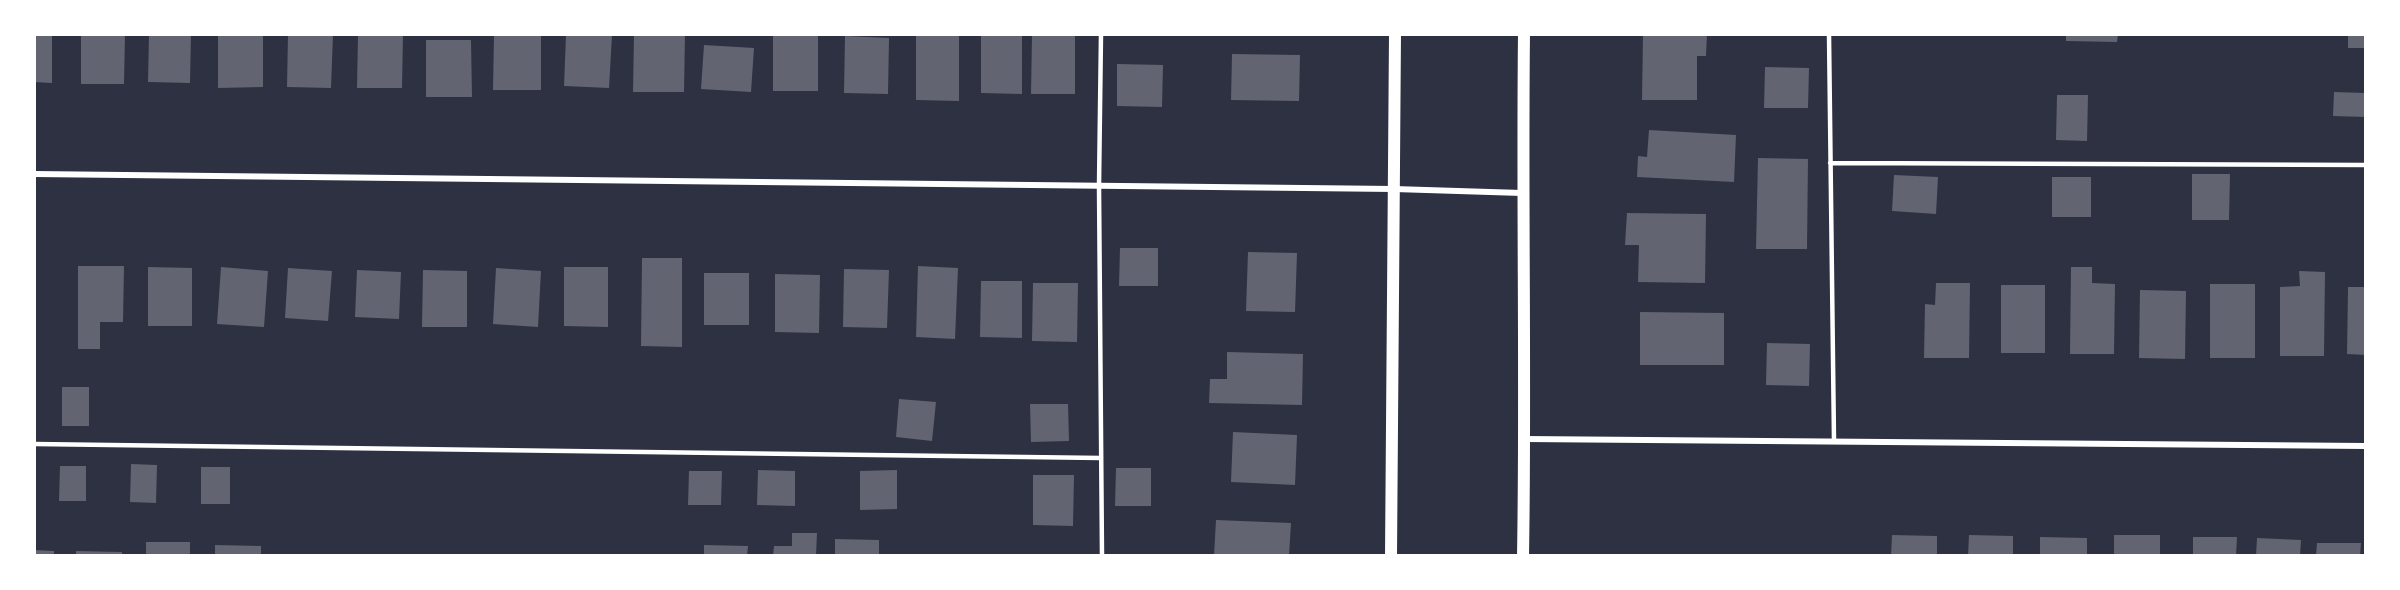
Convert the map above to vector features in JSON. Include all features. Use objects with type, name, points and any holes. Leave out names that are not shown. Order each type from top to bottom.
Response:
[{"type":"main road","points":[[1391,555],[1395,34]]},
{"type":"main road","points":[[1523,555],[1524,34]]},
{"type":"street","points":[[34,174],[1394,189],[1522,193]]},
{"type":"street","points":[[1525,439],[2366,446]]},
{"type":"lane","points":[[1101,34],[1102,555]]},
{"type":"lane","points":[[1829,34],[1834,441]]},
{"type":"lane","points":[[1830,163],[2366,165]]},
{"type":"lane","points":[[34,444],[1101,458]]},
{"type":"building","points":[[81,34],[125,34],[124,84],[81,84]]},
{"type":"building","points":[[149,34],[191,34],[190,83],[148,82]]},
{"type":"building","points":[[218,34],[263,34],[263,87],[218,88]]},
{"type":"building","points":[[288,34],[333,34],[331,88],[287,87]]},
{"type":"building","points":[[358,34],[403,34],[402,88],[357,88]]},
{"type":"building","points":[[494,34],[541,34],[541,90],[493,90]]},
{"type":"building","points":[[566,34],[612,35],[609,88],[564,86]]},
{"type":"building","points":[[634,34],[685,34],[684,92],[633,92]]},
{"type":"building","points":[[773,34],[818,34],[818,91],[773,91]]},
{"type":"building","points":[[916,34],[959,34],[959,101],[916,100]]},
{"type":"building","points":[[981,34],[1022,34],[1022,94],[981,93]]},
{"type":"building","points":[[1643,34],[1707,34],[1706,56],[1697,56],[1697,100],[1642,100]]},
{"type":"building","points":[[2066,34],[2118,34],[2117,42],[2066,41]]},
{"type":"building","points":[[2348,34],[2366,34],[2366,48],[2348,48]]},
{"type":"building","points":[[1032,35],[1075,36],[1075,94],[1031,94]]},
{"type":"building","points":[[34,36],[52,36],[52,83],[34,82]]},
{"type":"building","points":[[845,36],[889,38],[888,94],[844,93]]},
{"type":"building","points":[[426,40],[471,40],[472,97],[426,97]]},
{"type":"building","points":[[704,45],[754,48],[751,92],[701,89]]},
{"type":"building","points":[[1232,54],[1300,55],[1299,101],[1231,100]]},
{"type":"building","points":[[1117,64],[1163,65],[1162,107],[1117,106]]},
{"type":"building","points":[[1765,67],[1809,68],[1808,108],[1764,108]]},
{"type":"building","points":[[2334,92],[2366,93],[2366,117],[2333,116]]},
{"type":"building","points":[[2057,95],[2088,95],[2087,141],[2056,140]]},
{"type":"building","points":[[1649,130],[1736,135],[1734,182],[1637,177],[1638,156],[1647,157]]},
{"type":"building","points":[[1758,158],[1808,159],[1807,249],[1756,249]]},
{"type":"building","points":[[2192,174],[2230,174],[2229,220],[2192,220]]},
{"type":"building","points":[[1894,175],[1938,177],[1936,214],[1892,211]]},
{"type":"building","points":[[2052,177],[2091,177],[2091,217],[2052,217]]},
{"type":"building","points":[[1627,213],[1706,214],[1705,283],[1638,282],[1639,245],[1625,245]]},
{"type":"building","points":[[1120,248],[1158,248],[1158,286],[1119,286]]},
{"type":"building","points":[[1248,252],[1297,253],[1295,312],[1246,311]]},
{"type":"building","points":[[642,258],[682,258],[682,347],[641,346]]},
{"type":"building","points":[[78,266],[124,266],[123,322],[100,322],[100,349],[78,349]]},
{"type":"building","points":[[918,266],[958,268],[955,339],[916,337]]},
{"type":"building","points":[[148,267],[192,268],[192,326],[148,326]]},
{"type":"building","points":[[221,267],[268,271],[264,327],[217,324]]},
{"type":"building","points":[[564,267],[608,267],[608,327],[564,326]]},
{"type":"building","points":[[2071,267],[2092,267],[2092,283],[2115,284],[2114,354],[2070,354]]},
{"type":"building","points":[[288,268],[332,271],[328,321],[285,318]]},
{"type":"building","points":[[496,268],[541,271],[538,327],[493,324]]},
{"type":"building","points":[[844,269],[889,270],[887,328],[843,327]]},
{"type":"building","points":[[357,270],[401,272],[399,319],[355,317]]},
{"type":"building","points":[[423,270],[467,271],[467,327],[422,327]]},
{"type":"building","points":[[2299,271],[2325,272],[2324,356],[2280,356],[2280,287],[2300,286]]},
{"type":"building","points":[[704,273],[749,273],[749,325],[704,325]]},
{"type":"building","points":[[775,274],[820,275],[819,333],[775,332]]},
{"type":"building","points":[[981,281],[1022,281],[1022,338],[980,337]]},
{"type":"building","points":[[1033,283],[1078,283],[1077,342],[1032,341]]},
{"type":"building","points":[[1936,283],[1970,283],[1969,358],[1924,358],[1925,304],[1935,305]]},
{"type":"building","points":[[2210,284],[2255,284],[2255,358],[2210,358]]},
{"type":"building","points":[[2001,285],[2045,285],[2045,353],[2001,353]]},
{"type":"building","points":[[2348,287],[2366,287],[2366,355],[2347,354]]},
{"type":"building","points":[[2140,290],[2186,291],[2185,359],[2139,358]]},
{"type":"building","points":[[1640,312],[1724,313],[1724,365],[1640,365]]},
{"type":"building","points":[[1767,343],[1810,344],[1809,386],[1766,385]]},
{"type":"building","points":[[1227,352],[1303,354],[1302,405],[1209,403],[1210,379],[1227,379]]},
{"type":"building","points":[[62,387],[89,387],[89,426],[62,426]]},
{"type":"building","points":[[899,399],[936,402],[932,441],[896,437]]},
{"type":"building","points":[[1030,404],[1068,404],[1069,441],[1031,442]]},
{"type":"building","points":[[1233,432],[1297,435],[1295,485],[1231,482]]},
{"type":"building","points":[[131,464],[157,465],[156,503],[130,502]]},
{"type":"building","points":[[60,466],[86,466],[86,501],[59,501]]},
{"type":"building","points":[[201,467],[230,467],[230,504],[201,504]]},
{"type":"building","points":[[1116,468],[1151,468],[1151,506],[1115,506]]},
{"type":"building","points":[[758,470],[795,471],[795,506],[757,505]]},
{"type":"building","points":[[897,470],[897,509],[860,510],[860,471]]},
{"type":"building","points":[[689,471],[722,471],[721,505],[688,505]]},
{"type":"building","points":[[1033,475],[1074,475],[1073,526],[1033,525]]},
{"type":"building","points":[[1216,520],[1291,523],[1289,556],[1214,556]]},
{"type":"building","points":[[792,533],[817,533],[816,556],[773,556],[774,546],[792,546]]},
{"type":"building","points":[[1892,535],[1937,536],[1937,556],[1891,556]]},
{"type":"building","points":[[1969,535],[2013,536],[2013,556],[1968,556]]},
{"type":"building","points":[[2114,535],[2160,535],[2160,556],[2114,556]]},
{"type":"building","points":[[2040,537],[2087,538],[2087,556],[2040,556]]},
{"type":"building","points":[[2193,537],[2237,537],[2236,556],[2193,556]]},
{"type":"building","points":[[2257,538],[2301,540],[2300,556],[2256,556]]},
{"type":"building","points":[[835,539],[879,540],[879,556],[835,556]]},
{"type":"building","points":[[146,542],[190,542],[190,556],[146,556]]},
{"type":"building","points":[[2317,543],[2361,543],[2360,556],[2316,556]]},
{"type":"building","points":[[215,545],[261,546],[261,556],[215,556]]},
{"type":"building","points":[[704,545],[748,546],[747,556],[704,556]]},
{"type":"building","points":[[34,550],[54,551],[54,556],[34,556]]},
{"type":"building","points":[[76,551],[122,552],[122,556],[76,556]]}]
